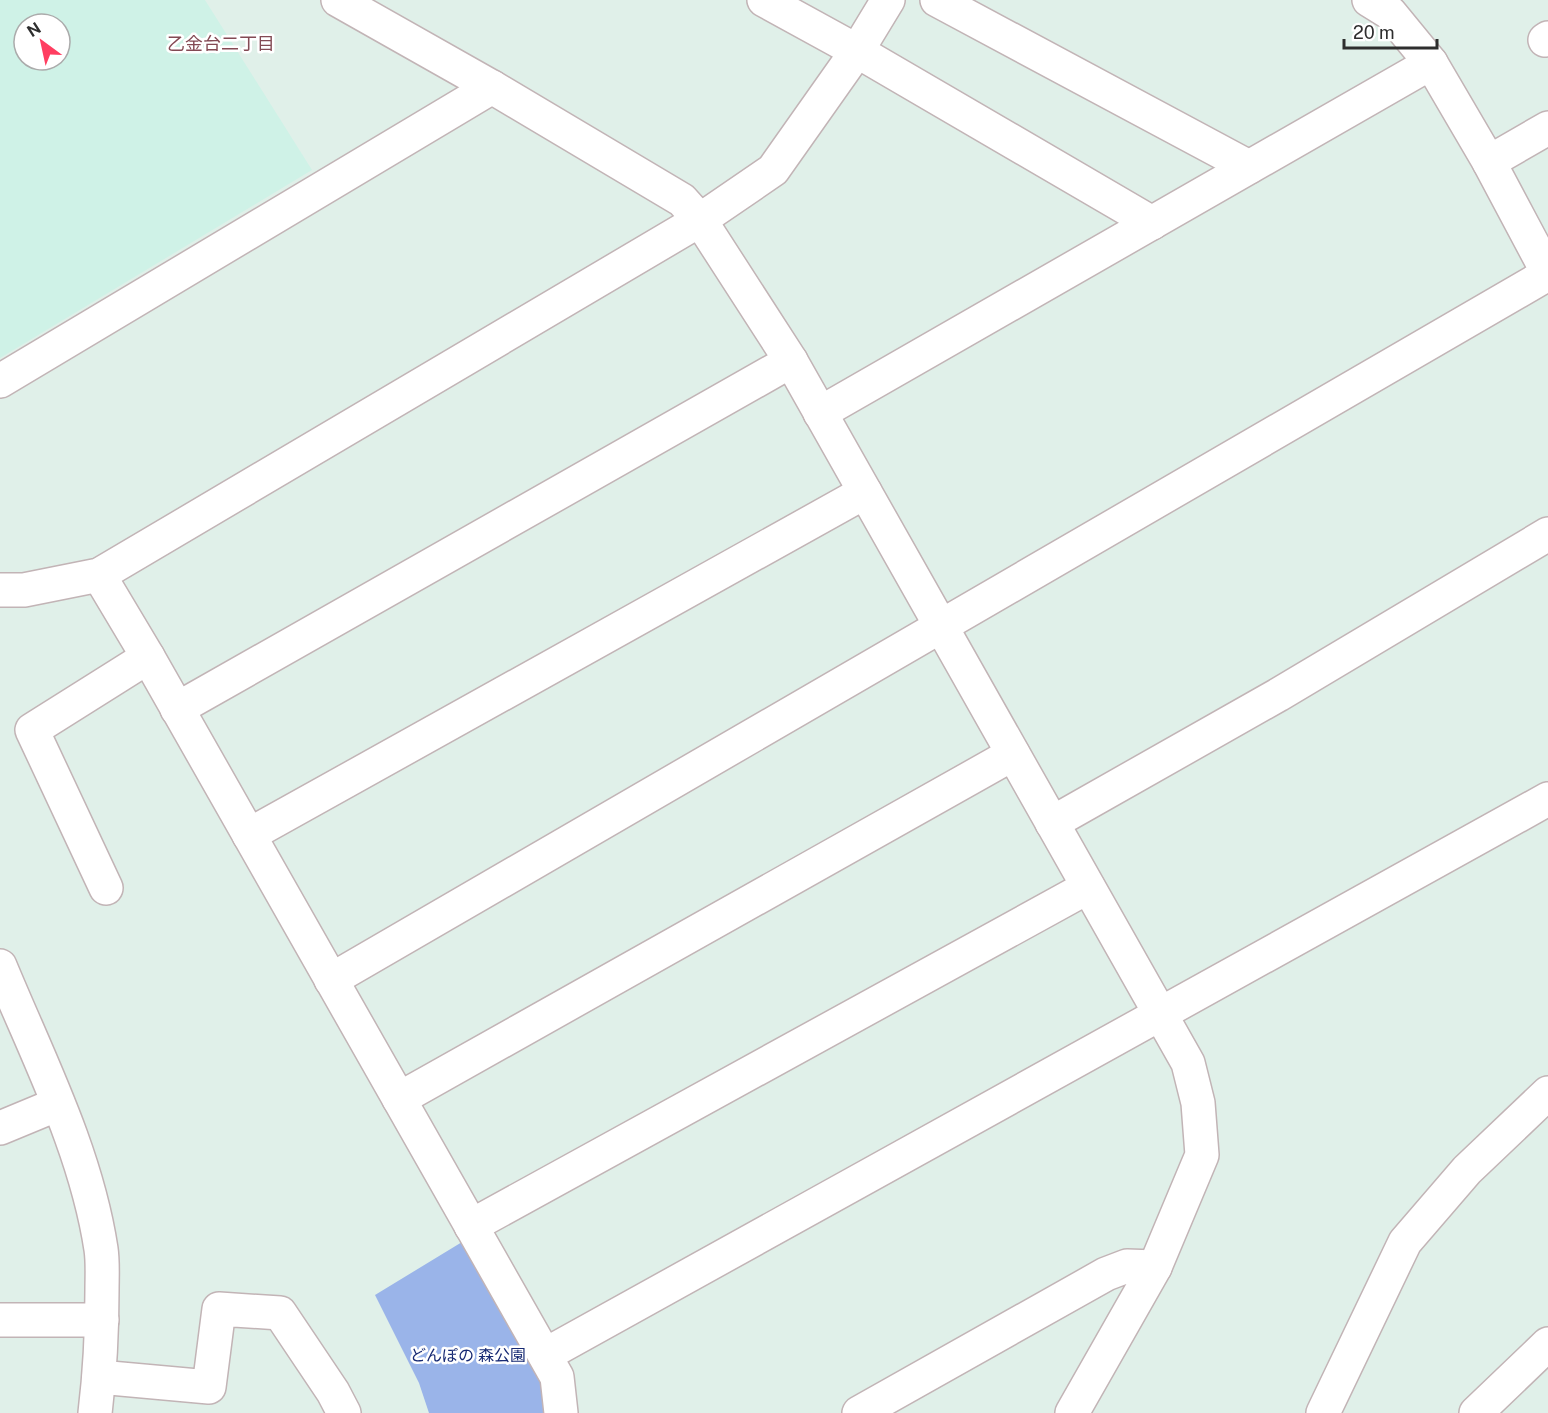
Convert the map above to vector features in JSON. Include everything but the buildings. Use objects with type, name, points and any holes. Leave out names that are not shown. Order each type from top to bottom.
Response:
[{"type":"street","points":[[338,0],[492,87],[681,200],[700,220],[791,361],[1188,1063],[1198,1103],[1202,1155],[1155,1267],[1072,1413]]},
{"type":"street","points":[[764,0],[858,51],[1152,223]]},
{"type":"street","points":[[0,590],[24,590],[99,575],[700,220],[773,170],[858,51],[888,0]]},
{"type":"street","points":[[937,0],[1249,167]]},
{"type":"street","points":[[331,980],[1548,274],[1489,162],[1431,63],[1390,13],[1370,0]]},
{"type":"street","points":[[820,413],[1431,63]]},
{"type":"street","points":[[0,381],[492,87]]},
{"type":"street","points":[[1489,162],[1548,128]]},
{"type":"street","points":[[177,709],[791,361]]},
{"type":"street","points":[[249,835],[865,492]]},
{"type":"street","points":[[1052,823],[1278,694],[1548,534]]},
{"type":"street","points":[[99,575],[148,657],[545,1355],[557,1377],[561,1413]]},
{"type":"street","points":[[106,888],[32,730],[148,657]]},
{"type":"street","points":[[399,1099],[1013,754]]},
{"type":"street","points":[[545,1355],[1548,799]]},
{"type":"street","points":[[471,1226],[1088,887]]},
{"type":"street","points":[[0,966],[58,1104],[90,1193],[102,1251],[102,1320],[95,1413]]},
{"type":"street","points":[[1323,1413],[1405,1242],[1467,1170],[1548,1093]]},
{"type":"street","points":[[0,1128],[58,1104]]},
{"type":"street","points":[[859,1413],[1106,1274],[1127,1266],[1155,1267]]},
{"type":"street","points":[[99,1377],[208,1387],[219,1309],[280,1313],[333,1392],[344,1413]]},
{"type":"street","points":[[0,1320],[102,1320]]},
{"type":"street","points":[[1476,1413],[1548,1344]]},
{"type":"shaded area","points":[[0,0],[205,0],[312,170],[0,358]]},
{"type":"green space","name":"どんぽの 森公園","points":[[467,1239],[536,1360],[547,1398],[548,1413],[429,1413],[419,1383],[375,1295]]},
{"type":"district","name":"乙金台二丁目","points":[[221,44]]}]
